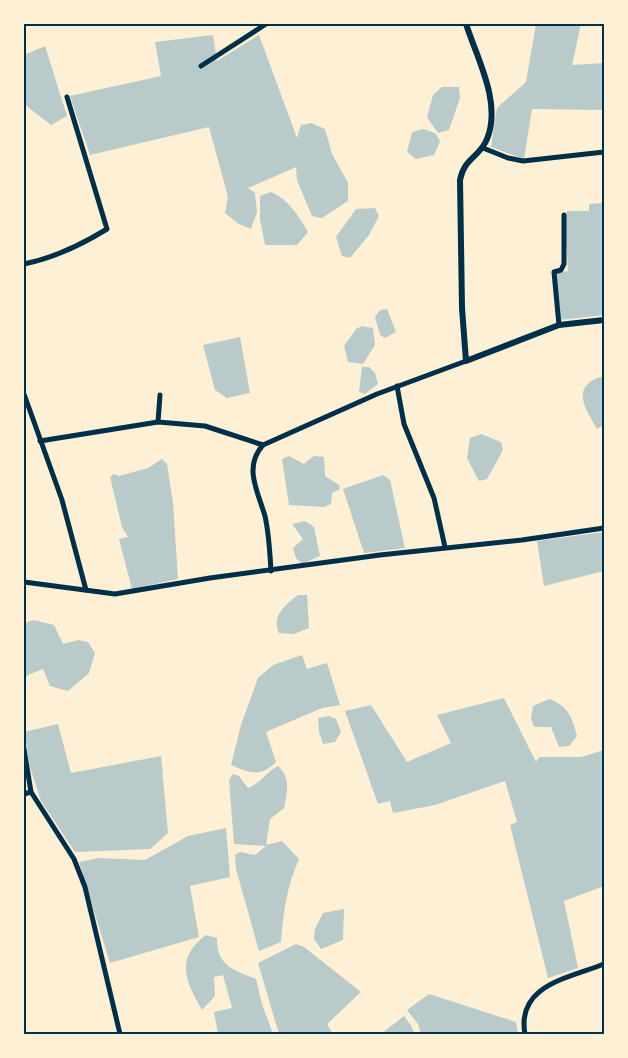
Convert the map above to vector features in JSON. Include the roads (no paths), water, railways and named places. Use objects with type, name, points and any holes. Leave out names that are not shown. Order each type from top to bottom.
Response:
[{"type":"street","points":[[201,66],[266,24]]},
{"type":"street","points":[[466,24],[492,107],[488,137],[483,148],[462,168],[460,180],[462,299],[466,361]]},
{"type":"street","points":[[24,264],[44,260],[88,241],[107,229],[67,97]]},
{"type":"street","points":[[483,148],[515,160],[523,161],[604,152]]},
{"type":"street","points":[[559,325],[554,272],[561,270],[564,264],[564,215]]},
{"type":"street","points":[[271,571],[265,516],[252,472],[253,460],[263,445],[397,386],[522,338],[559,325],[604,320]]},
{"type":"street","points":[[397,386],[404,424],[434,498],[445,547]]},
{"type":"street","points":[[24,394],[62,500],[86,590]]},
{"type":"street","points":[[158,422],[160,396]]},
{"type":"street","points":[[40,441],[158,422],[205,426],[263,445]]},
{"type":"street","points":[[24,582],[115,594],[210,578],[445,547],[522,540],[604,528]]},
{"type":"street","points":[[24,749],[31,792],[74,859],[85,887],[120,1034]]},
{"type":"street","points":[[24,794],[31,792]]},
{"type":"street","points":[[525,1034],[523,1014],[530,1000],[543,988],[604,964]]}]
